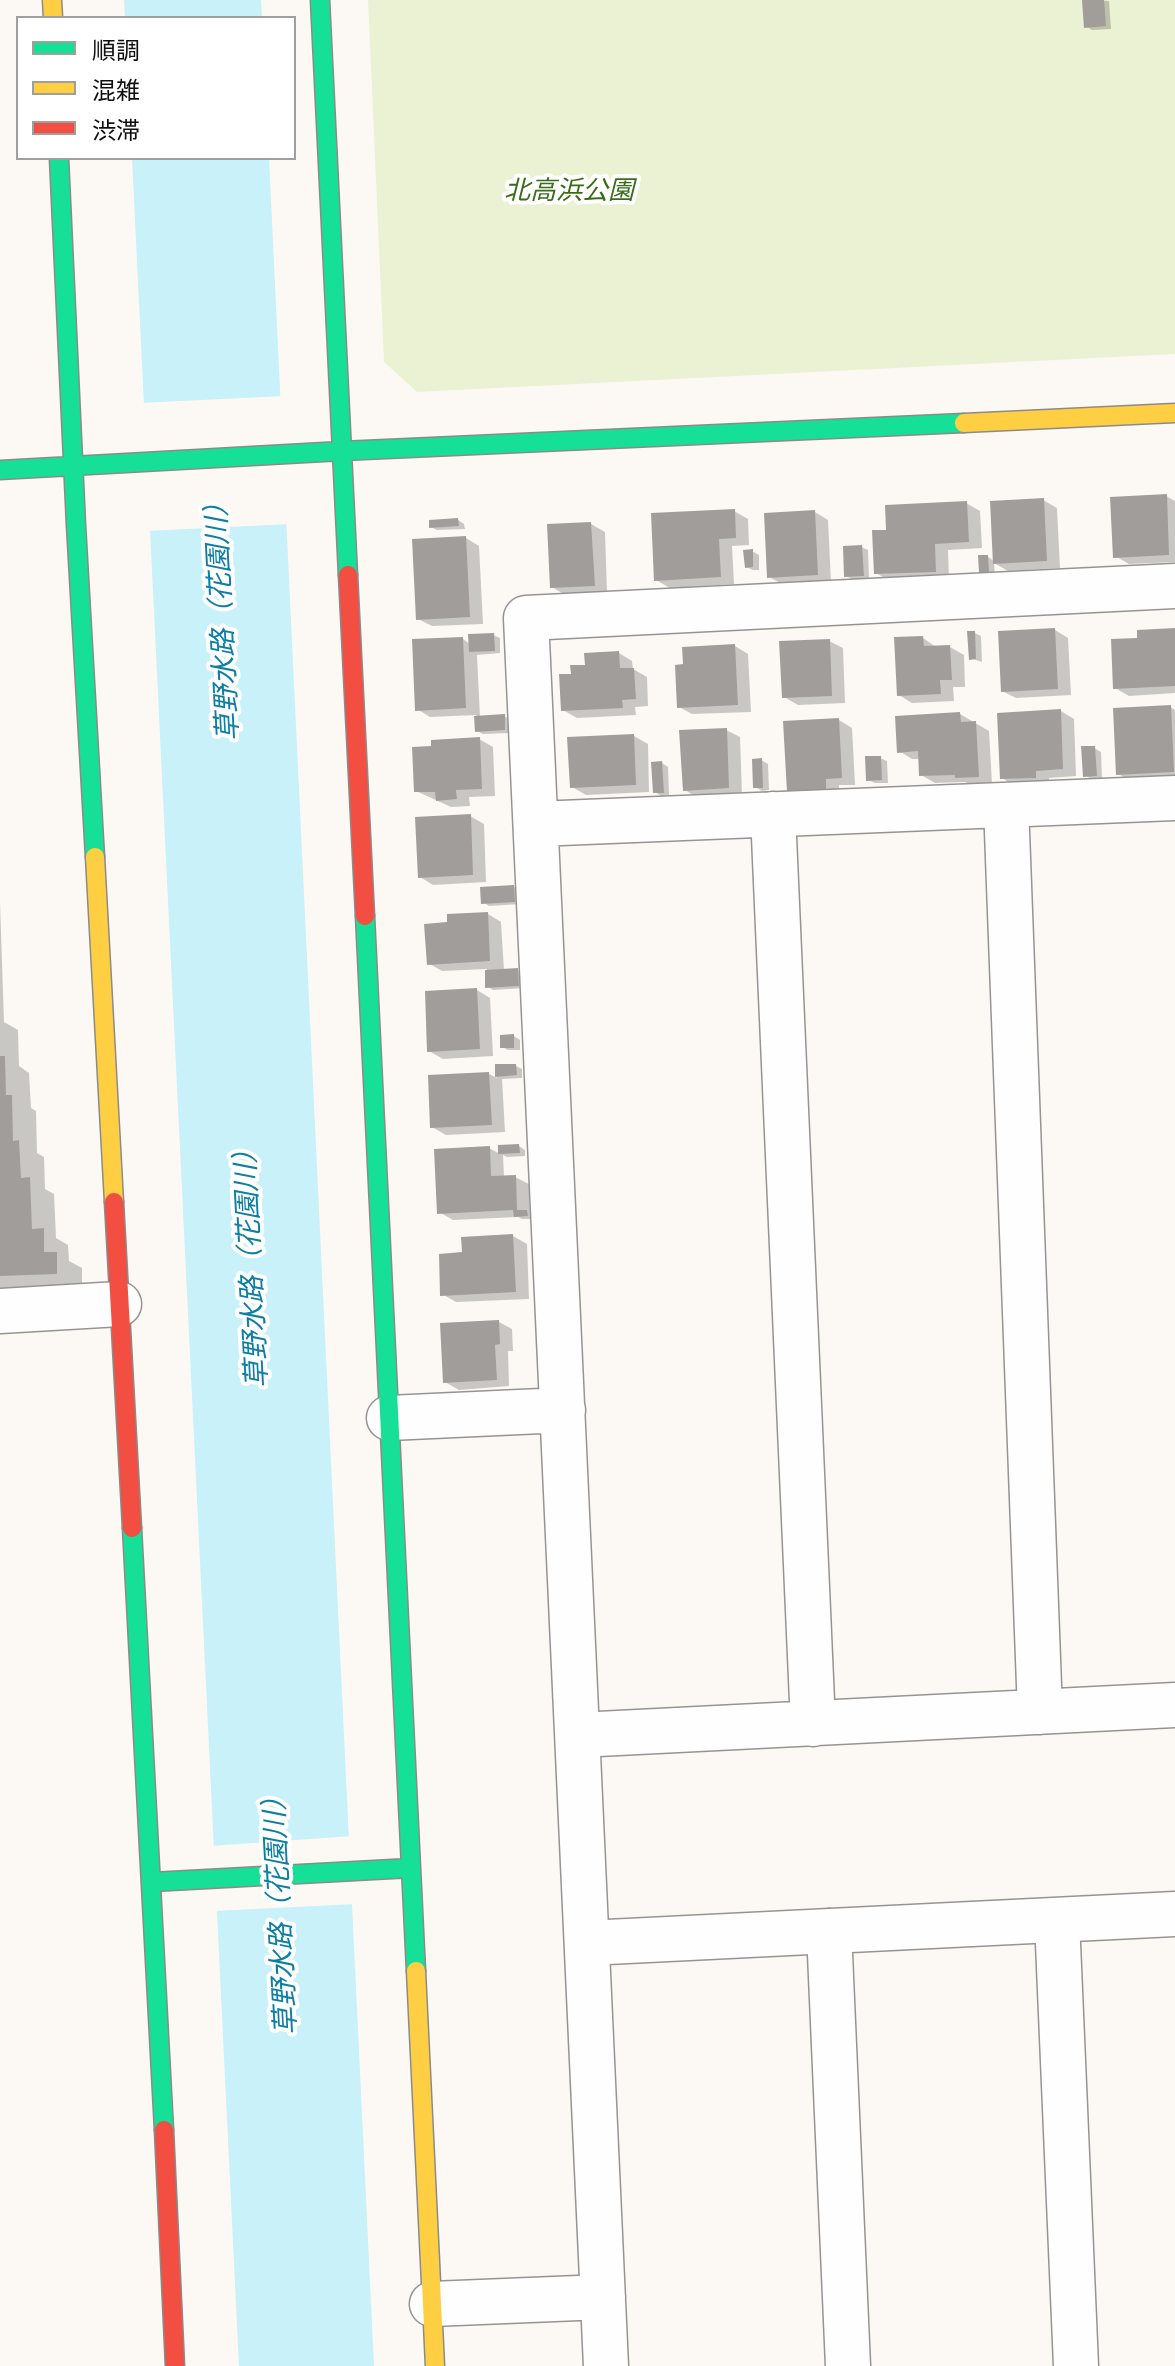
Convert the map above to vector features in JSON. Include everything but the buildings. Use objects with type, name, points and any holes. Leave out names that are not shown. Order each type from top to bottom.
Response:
[{"type":"street","points":[[320,0],[435,2366]]},
{"type":"street","points":[[59,160],[73,466],[152,1882],[175,2366]]},
{"type":"street","points":[[0,470],[342,451],[1175,413]]},
{"type":"street","points":[[606,2366],[526,618],[1175,586]]},
{"type":"street","points":[[536,824],[1175,798]]},
{"type":"street","points":[[1006,805],[1040,1712]]},
{"type":"street","points":[[773,814],[813,1724]]},
{"type":"street","points":[[0,1311],[119,1304]]},
{"type":"street","points":[[389,1418],[563,1410]]},
{"type":"street","points":[[578,1735],[1175,1705]]},
{"type":"street","points":[[152,1882],[411,1868]]},
{"type":"street","points":[[587,1943],[1175,1914]]},
{"type":"street","points":[[1057,1920],[1076,2366]]},
{"type":"street","points":[[829,1931],[848,2366]]},
{"type":"street","points":[[432,2304],[603,2297]]},
{"type":"green space","name":"北高浜公園","points":[[368,0],[1175,0],[1175,354],[417,392],[384,362]]},
{"type":"water","points":[[124,0],[261,0],[262,16],[125,16]]},
{"type":"water","name":"草野水路（花園川）","points":[[132,160],[269,160],[374,2366],[239,2366]]},
{"type":"pier","points":[[284,396],[290,524],[146,531],[140,403]]},
{"type":"pier","points":[[353,1836],[356,1904],[213,1911],[210,1846]]},
{"type":"traffic: fast","points":[[320,0],[348,575]]},
{"type":"traffic: fast","points":[[59,160],[95,857]]},
{"type":"traffic: fast","points":[[0,470],[964,423]]},
{"type":"traffic: fast","points":[[365,916],[416,1971]]},
{"type":"traffic: fast","points":[[132,1528],[164,2130]]},
{"type":"traffic: fast","points":[[152,1882],[411,1868]]},
{"type":"traffic: slow","points":[[52,0],[53,16]]},
{"type":"traffic: slow","points":[[964,423],[1175,413]]},
{"type":"traffic: slow","points":[[95,857],[114,1202]]},
{"type":"traffic: slow","points":[[416,1971],[435,2366]]},
{"type":"traffic: jam","points":[[348,575],[365,916]]},
{"type":"traffic: jam","points":[[114,1202],[132,1528]]},
{"type":"traffic: jam","points":[[164,2130],[175,2366]]}]
